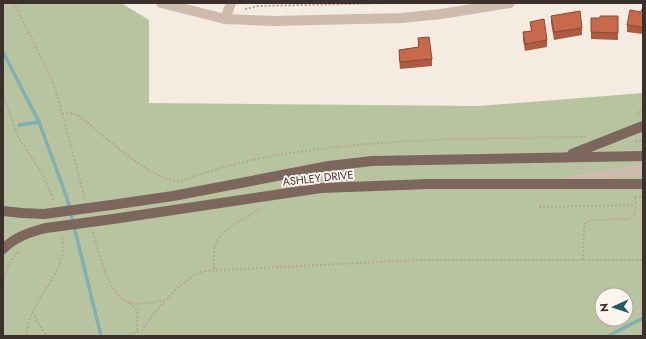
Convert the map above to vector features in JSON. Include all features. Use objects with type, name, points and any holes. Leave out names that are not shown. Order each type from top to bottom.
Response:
[{"type":"main road","points":[[565,156],[643,126]]},
{"type":"main road","name":"ASHLEY DRIVE","points":[[3,211],[22,214],[44,214],[111,205],[187,193],[329,166],[372,161],[565,156],[643,156]]},
{"type":"main road","name":"ASHLEY DRIVE","points":[[3,249],[14,240],[27,233],[46,228],[321,188],[429,184],[643,184]]},
{"type":"street","points":[[161,3],[224,19],[274,21],[402,18],[441,14],[510,3]]},
{"type":"street","points":[[224,19],[231,3]]},
{"type":"street","points":[[547,184],[640,170],[643,168]]},
{"type":"path","points":[[14,3],[52,78],[87,206]]},
{"type":"path","points":[[245,9],[258,6],[389,3]]},
{"type":"path","points":[[62,114],[69,112],[76,114],[141,166],[152,173],[174,181],[181,181],[262,157],[303,150],[435,139],[589,137]]},
{"type":"path","points":[[634,141],[643,141]]},
{"type":"path","points":[[635,197],[643,197]]},
{"type":"path","points":[[539,206],[635,205],[634,217],[630,220],[592,220],[586,222],[584,228],[583,260]]},
{"type":"path","points":[[214,269],[215,244],[218,237],[226,229],[262,207]]},
{"type":"path","points":[[93,229],[103,264],[110,281],[122,298],[137,304],[165,300]]},
{"type":"path","points":[[3,282],[9,264],[21,247]]},
{"type":"path","points":[[126,336],[142,330],[165,300],[177,288],[194,275],[214,269],[416,260],[643,260]]},
{"type":"path","points":[[129,302],[137,311],[137,333]]},
{"type":"path","points":[[33,312],[38,323],[47,336]]},
{"type":"green space","points":[[3,3],[121,3],[149,20],[149,103],[479,106],[643,93],[643,336],[3,336]]},
{"type":"building","points":[[642,9],[643,27],[627,25],[630,10],[641,12]]},
{"type":"building","points":[[580,11],[582,28],[554,32],[551,16]]},
{"type":"building","points":[[600,16],[618,16],[618,33],[591,32],[591,18],[600,18]]},
{"type":"building","points":[[544,19],[547,40],[525,44],[523,32],[532,31],[530,22]]},
{"type":"building","points":[[429,37],[432,59],[400,62],[399,50],[419,47],[418,38]]},
{"type":"waterway","points":[[3,52],[39,122],[67,198],[101,336]]},
{"type":"waterway","points":[[19,125],[39,122]]},
{"type":"waterway","points":[[608,336],[643,318]]}]
